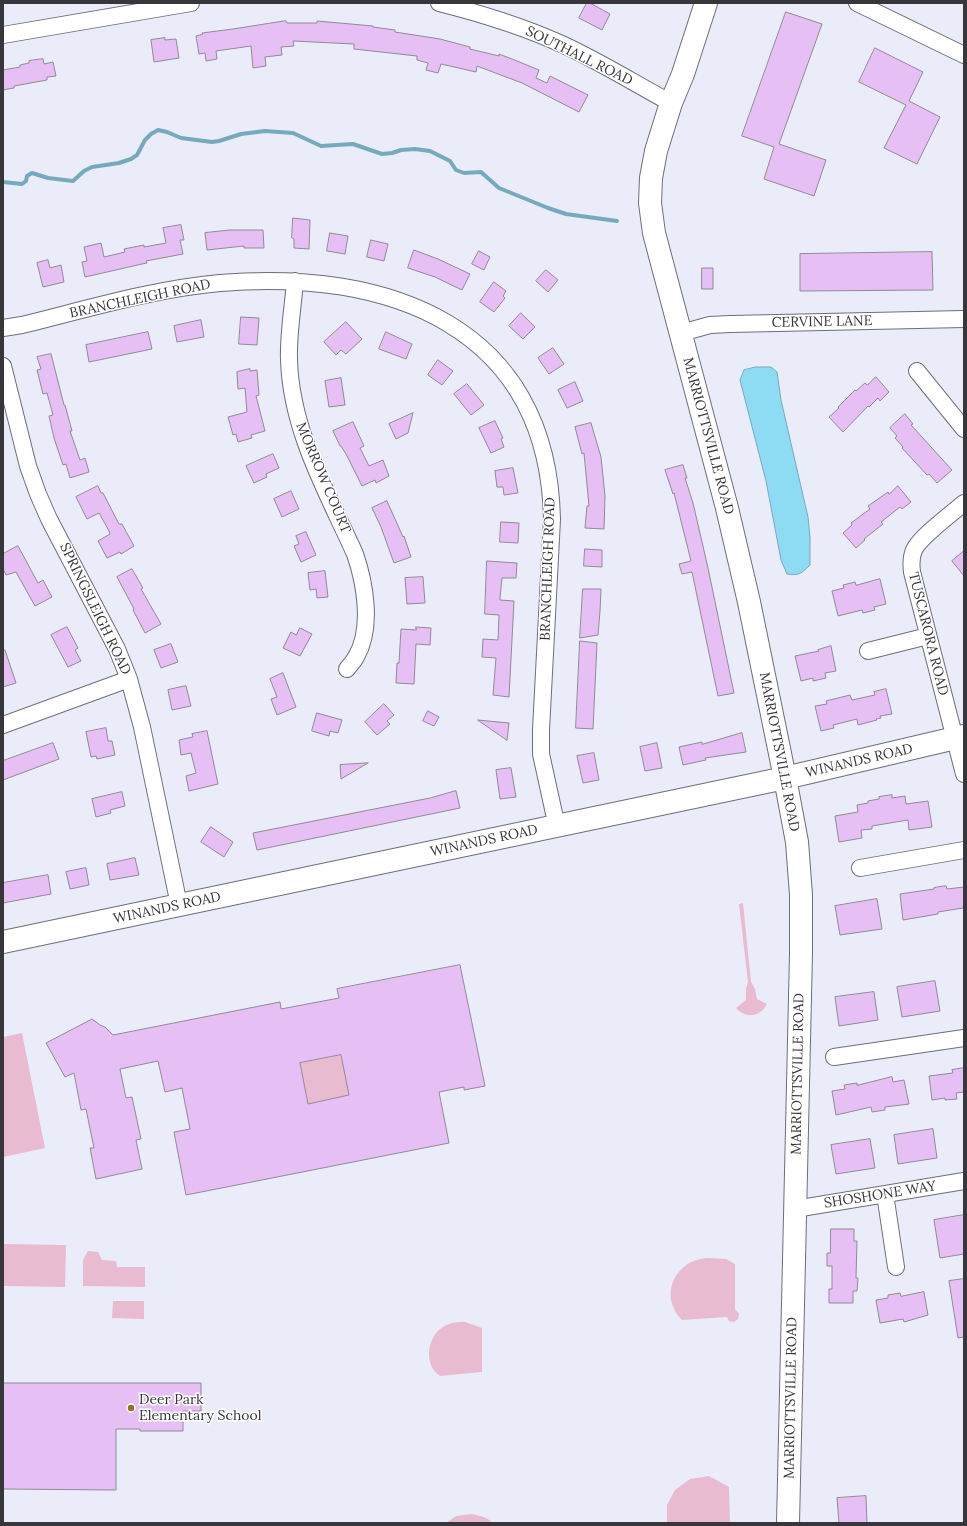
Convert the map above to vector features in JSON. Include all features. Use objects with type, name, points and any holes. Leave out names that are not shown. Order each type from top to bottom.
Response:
[{"type":"main road","name":"MARRIOTTSVILLE ROAD","points":[[706,3],[656,151],[651,178],[650,203],[654,233],[729,515],[749,602],[797,842],[801,895],[788,1523]]},
{"type":"main road","name":"WINANDS ROAD","points":[[3,942],[557,827],[785,778],[959,737]]},
{"type":"street","points":[[3,35],[191,3]]},
{"type":"street","name":"SOUTHALL ROAD","points":[[439,3],[479,13],[516,25],[566,46],[671,103]]},
{"type":"street","points":[[856,3],[964,55]]},
{"type":"street","name":"BRANCHLEIGH ROAD","points":[[3,328],[183,288],[219,283],[262,280],[295,281],[346,287],[385,296],[416,306],[442,319],[468,336],[487,353],[506,375],[521,397],[533,419],[542,442],[552,493],[552,519],[541,730],[542,754],[557,827]]},
{"type":"street","name":"MORROW COURT","points":[[295,281],[289,359],[295,410],[304,440],[362,572],[365,596],[365,624],[363,640],[357,656],[347,669]]},
{"type":"street","name":"CERVINE LANE","points":[[681,333],[710,325],[730,324],[964,319]]},
{"type":"street","name":"SPRINGSLEIGH ROAD","points":[[3,366],[28,466],[38,494],[49,519],[117,649],[129,679],[142,727],[179,905]]},
{"type":"street","points":[[917,371],[964,429]]},
{"type":"street","name":"TUSCARORA ROAD","points":[[964,503],[921,540],[914,550],[911,559],[912,572],[928,636],[959,737],[964,774]]},
{"type":"street","points":[[868,651],[928,636]]},
{"type":"street","points":[[3,724],[129,679]]},
{"type":"street","points":[[860,868],[964,850]]},
{"type":"street","points":[[834,1057],[964,1038]]},
{"type":"street","name":"SHOSHONE WAY","points":[[795,1209],[964,1181]]},
{"type":"street","points":[[884,1194],[896,1267]]},
{"type":"shaded area","points":[[743,903],[751,982],[755,989],[757,999],[767,1004],[761,1012],[753,1015],[744,1014],[736,1008],[746,1000],[746,989],[748,982],[739,904]]},
{"type":"shaded area","points":[[22,1033],[45,1148],[3,1157],[3,1037]]},
{"type":"shaded area","points":[[341,1055],[349,1095],[308,1104],[300,1063]]},
{"type":"shaded area","points":[[3,1244],[66,1245],[65,1287],[3,1286]]},
{"type":"shaded area","points":[[88,1251],[98,1252],[102,1260],[116,1261],[117,1267],[145,1267],[145,1287],[83,1286],[83,1260]]},
{"type":"shaded area","points":[[706,1258],[726,1259],[735,1264],[735,1309],[739,1314],[738,1319],[734,1322],[729,1321],[727,1317],[682,1320],[673,1307],[671,1300],[672,1285],[679,1272],[687,1264],[695,1260]]},
{"type":"shaded area","points":[[113,1301],[144,1301],[144,1319],[112,1318]]},
{"type":"shaded area","points":[[455,1322],[465,1322],[482,1328],[482,1372],[440,1376],[433,1369],[430,1363],[429,1349],[431,1343],[438,1331],[443,1327]]},
{"type":"shaded area","points":[[709,1476],[729,1487],[730,1523],[667,1523],[667,1505],[675,1490],[690,1479]]},
{"type":"shaded area","points":[[472,1514],[484,1517],[491,1521],[490,1523],[446,1523],[456,1516]]},
{"type":"water","points":[[756,367],[771,367],[777,372],[781,400],[808,517],[810,565],[802,572],[795,575],[787,574],[781,560],[766,481],[740,380],[744,370]]},
{"type":"building","points":[[587,3],[590,3],[610,14],[602,30],[579,18]]},
{"type":"building","points":[[786,12],[822,24],[779,144],[826,160],[814,196],[764,179],[774,147],[742,136]]},
{"type":"building","points":[[286,21],[287,23],[317,23],[317,21],[373,26],[395,30],[395,32],[440,39],[470,47],[470,49],[499,56],[499,54],[539,70],[536,78],[547,83],[550,76],[588,95],[579,112],[522,83],[477,66],[476,72],[441,64],[438,73],[426,70],[428,63],[417,60],[417,56],[354,49],[354,44],[293,41],[294,46],[281,47],[282,55],[265,57],[266,66],[253,68],[251,46],[216,51],[217,59],[206,61],[205,53],[199,54],[196,36],[203,34],[202,33]]},
{"type":"building","points":[[165,38],[165,40],[176,39],[179,58],[154,62],[151,40]]},
{"type":"building","points":[[875,48],[923,72],[909,101],[940,117],[917,164],[884,148],[906,105],[859,82]]},
{"type":"building","points":[[43,59],[44,64],[53,62],[56,76],[47,77],[47,80],[14,86],[14,88],[3,90],[3,70],[20,67],[20,65],[29,63],[29,61]]},
{"type":"building","points":[[293,218],[310,220],[309,249],[294,248],[294,239],[292,238]]},
{"type":"building","points":[[181,225],[184,240],[180,240],[183,254],[146,261],[147,263],[85,277],[82,262],[87,261],[84,247],[101,243],[104,257],[125,252],[124,249],[166,243],[163,228]]},
{"type":"building","points":[[230,230],[263,230],[264,248],[244,248],[244,246],[207,250],[205,233]]},
{"type":"building","points":[[330,233],[348,236],[345,254],[327,251]]},
{"type":"building","points":[[371,240],[388,244],[384,261],[367,257]]},
{"type":"building","points":[[414,250],[470,274],[462,290],[435,277],[408,268]]},
{"type":"building","points":[[479,251],[490,257],[484,270],[472,264]]},
{"type":"building","points":[[932,252],[933,290],[800,291],[800,254]]},
{"type":"building","points":[[48,260],[50,268],[61,265],[64,282],[43,287],[37,263]]},
{"type":"building","points":[[702,268],[713,268],[713,289],[702,289]]},
{"type":"building","points":[[546,270],[558,280],[548,292],[536,281]]},
{"type":"building","points":[[494,282],[506,291],[503,296],[505,298],[494,312],[480,302]]},
{"type":"building","points":[[521,313],[535,327],[523,339],[509,326]]},
{"type":"building","points":[[241,317],[259,318],[257,345],[239,344]]},
{"type":"building","points":[[201,320],[204,337],[177,342],[174,326]]},
{"type":"building","points":[[346,322],[362,339],[346,354],[341,350],[336,355],[324,342]]},
{"type":"building","points":[[148,332],[152,349],[89,362],[86,345]]},
{"type":"building","points":[[386,332],[412,344],[406,359],[379,349]]},
{"type":"building","points":[[553,348],[564,364],[549,374],[538,358]]},
{"type":"building","points":[[51,354],[72,431],[70,431],[80,460],[85,458],[89,472],[70,478],[66,464],[63,465],[54,438],[49,416],[53,415],[47,393],[43,394],[37,370],[41,369],[37,357]]},
{"type":"building","points":[[438,360],[453,371],[442,385],[428,375]]},
{"type":"building","points":[[250,369],[250,371],[257,370],[259,395],[256,396],[265,431],[251,435],[252,438],[238,442],[236,434],[233,435],[228,417],[247,412],[245,388],[238,389],[237,372]]},
{"type":"building","points":[[876,377],[889,392],[880,401],[878,398],[869,407],[868,406],[843,432],[829,417],[855,390],[856,391],[865,383],[867,385]]},
{"type":"building","points":[[341,378],[345,405],[329,407],[325,381]]},
{"type":"building","points":[[575,382],[583,401],[567,408],[558,390]]},
{"type":"building","points":[[467,384],[484,405],[471,415],[454,394]]},
{"type":"building","points":[[413,413],[408,433],[396,439],[389,424]]},
{"type":"building","points":[[905,414],[913,424],[911,425],[952,470],[937,483],[929,474],[927,475],[902,448],[903,447],[895,438],[897,436],[890,428]]},
{"type":"building","points":[[495,421],[503,438],[501,439],[504,447],[491,453],[479,428]]},
{"type":"building","points":[[353,422],[364,446],[360,448],[369,466],[383,460],[389,476],[376,483],[375,480],[362,486],[333,431]]},
{"type":"building","points":[[591,423],[601,457],[605,496],[604,529],[585,528],[587,506],[589,506],[584,453],[582,454],[575,427]]},
{"type":"building","points":[[273,454],[279,468],[266,474],[267,477],[254,483],[246,466]]},
{"type":"building","points":[[683,465],[708,568],[734,693],[718,696],[692,572],[682,574],[679,564],[691,561],[674,493],[673,494],[665,470]]},
{"type":"building","points":[[513,468],[518,493],[504,495],[503,487],[497,487],[495,471]]},
{"type":"building","points":[[98,486],[119,524],[122,524],[134,546],[121,554],[120,552],[107,558],[98,541],[110,534],[109,531],[99,513],[87,519],[76,497]]},
{"type":"building","points":[[898,486],[911,502],[902,509],[900,507],[881,522],[883,524],[864,539],[865,540],[856,548],[843,533],[852,525],[851,523],[870,509],[868,506],[888,492],[889,494]]},
{"type":"building","points":[[291,491],[299,509],[282,517],[274,499]]},
{"type":"building","points":[[387,501],[403,537],[404,536],[411,557],[394,563],[381,527],[372,508]]},
{"type":"building","points":[[501,522],[519,523],[518,543],[500,542]]},
{"type":"building","points":[[306,532],[316,555],[301,562],[294,546],[299,544],[296,536]]},
{"type":"building","points":[[18,546],[38,583],[43,580],[52,597],[35,606],[16,572],[6,575],[3,569],[3,554]]},
{"type":"building","points":[[585,549],[602,550],[602,567],[584,566]]},
{"type":"building","points":[[964,551],[964,576],[952,561]]},
{"type":"building","points":[[487,561],[517,563],[516,578],[502,578],[500,598],[500,600],[514,601],[509,697],[493,695],[496,658],[482,657],[483,639],[498,640],[499,615],[485,614]]},
{"type":"building","points":[[132,569],[143,588],[141,589],[161,624],[145,633],[117,577]]},
{"type":"building","points":[[325,571],[328,597],[317,598],[316,589],[310,590],[308,573]]},
{"type":"building","points":[[423,577],[425,603],[407,604],[405,578]]},
{"type":"building","points":[[880,579],[886,604],[874,607],[875,610],[863,613],[862,610],[838,616],[832,591],[844,588],[843,585],[855,582],[856,585]]},
{"type":"building","points":[[583,589],[601,589],[600,611],[598,635],[580,638]]},
{"type":"building","points":[[67,627],[78,648],[75,650],[81,661],[68,667],[51,635]]},
{"type":"building","points":[[416,627],[431,628],[430,645],[416,644],[414,684],[396,683],[401,629],[416,630]]},
{"type":"building","points":[[300,628],[312,634],[300,656],[283,648],[291,632],[296,635]]},
{"type":"building","points":[[580,641],[597,643],[593,729],[576,728]]},
{"type":"building","points":[[171,644],[178,662],[161,668],[154,650]]},
{"type":"building","points":[[831,646],[836,671],[825,673],[826,678],[813,681],[813,678],[801,681],[795,656],[819,651],[818,650]]},
{"type":"building","points":[[3,650],[5,650],[16,683],[3,687]]},
{"type":"building","points":[[283,673],[296,707],[277,715],[271,699],[277,697],[270,679]]},
{"type":"building","points":[[186,686],[191,706],[172,710],[168,690]]},
{"type":"building","points":[[886,689],[892,714],[880,716],[881,718],[876,719],[877,720],[858,725],[857,719],[833,725],[834,728],[821,731],[815,706],[827,704],[826,701],[850,695],[852,700],[875,695],[874,692]]},
{"type":"building","points":[[384,704],[394,715],[387,721],[390,724],[377,735],[365,722]]},
{"type":"building","points":[[428,711],[439,717],[434,726],[423,721]]},
{"type":"building","points":[[317,713],[342,720],[338,733],[330,731],[329,736],[312,731]]},
{"type":"building","points":[[478,720],[509,723],[507,740]]},
{"type":"building","points":[[106,728],[108,741],[112,741],[115,755],[97,759],[96,756],[91,757],[86,732]]},
{"type":"building","points":[[207,731],[218,784],[189,791],[186,776],[196,773],[191,753],[181,755],[179,740],[193,737],[192,734]]},
{"type":"building","points":[[742,733],[746,752],[705,758],[706,760],[683,765],[679,747],[702,742],[702,744]]},
{"type":"building","points":[[53,743],[59,759],[3,780],[3,761]]},
{"type":"building","points":[[657,743],[662,768],[645,771],[640,747]]},
{"type":"building","points":[[594,753],[599,780],[583,783],[577,756]]},
{"type":"building","points":[[368,763],[341,779],[340,765]]},
{"type":"building","points":[[511,768],[516,797],[500,799],[496,770]]},
{"type":"building","points":[[456,791],[460,808],[257,850],[253,833],[430,798]]},
{"type":"building","points":[[122,792],[125,806],[110,810],[111,813],[96,817],[92,799]]},
{"type":"building","points":[[892,795],[892,798],[905,796],[906,804],[928,801],[932,827],[909,830],[908,820],[872,826],[872,829],[861,830],[862,838],[839,842],[835,816],[858,812],[857,805],[879,799],[879,797]]},
{"type":"building","points":[[211,827],[233,842],[224,857],[201,842]]},
{"type":"building","points":[[135,858],[139,875],[110,880],[107,864]]},
{"type":"building","points":[[86,868],[89,885],[70,889],[66,872]]},
{"type":"building","points":[[48,875],[51,894],[3,903],[3,883]]},
{"type":"building","points":[[946,886],[947,889],[964,887],[963,908],[903,920],[900,894]]},
{"type":"building","points":[[877,899],[882,929],[840,935],[835,906]]},
{"type":"building","points":[[460,965],[485,1086],[464,1090],[464,1087],[439,1092],[449,1143],[186,1195],[174,1132],[190,1129],[182,1088],[165,1092],[158,1061],[120,1069],[126,1098],[132,1097],[141,1139],[136,1140],[142,1169],[96,1179],[90,1148],[94,1148],[86,1109],[81,1110],[74,1073],[65,1077],[46,1043],[92,1019],[105,1027],[113,1035],[280,1002],[281,1009],[339,998],[337,989]],"holes":[[[341,1055],[349,1095],[308,1104],[300,1063]]]},
{"type":"building","points":[[935,981],[940,1011],[902,1017],[897,987]]},
{"type":"building","points":[[874,992],[878,1020],[839,1026],[835,997]]},
{"type":"building","points":[[964,1068],[964,1092],[956,1093],[957,1099],[945,1100],[945,1098],[932,1100],[929,1076],[953,1073],[952,1070]]},
{"type":"building","points":[[892,1077],[893,1082],[904,1080],[909,1104],[885,1107],[885,1110],[872,1112],[871,1107],[836,1115],[832,1091],[845,1089],[844,1085],[857,1083],[857,1085]]},
{"type":"building","points":[[933,1129],[937,1158],[898,1164],[894,1135]]},
{"type":"building","points":[[870,1139],[875,1168],[836,1174],[831,1145]]},
{"type":"building","points":[[964,1215],[964,1254],[940,1258],[934,1220]]},
{"type":"building","points":[[831,1229],[854,1229],[854,1241],[857,1241],[856,1278],[858,1278],[857,1291],[853,1291],[853,1303],[829,1303],[829,1289],[832,1289],[832,1266],[827,1266],[827,1253],[830,1253]]},
{"type":"building","points":[[964,1279],[964,1337],[958,1338],[949,1281]]},
{"type":"building","points":[[924,1292],[928,1315],[904,1322],[903,1319],[880,1323],[876,1300],[888,1298],[888,1295],[900,1293],[901,1296]]},
{"type":"building","points":[[3,1383],[201,1383],[201,1411],[183,1411],[183,1431],[140,1431],[140,1429],[116,1429],[116,1490],[3,1489]]},
{"type":"building","points":[[866,1496],[867,1523],[839,1523],[837,1498]]},
{"type":"waterway","points":[[3,182],[22,184],[26,181],[27,176],[32,173],[48,178],[73,181],[84,171],[92,167],[119,163],[131,159],[137,155],[145,140],[158,130],[181,138],[212,142],[241,134],[265,131],[293,133],[321,146],[353,144],[382,154],[415,149],[430,151],[450,161],[456,170],[464,173],[481,172],[499,188],[548,208],[566,214],[617,221]]},
{"type":"place","name":"Deer Park Elementary School","points":[[131,1408]]}]
